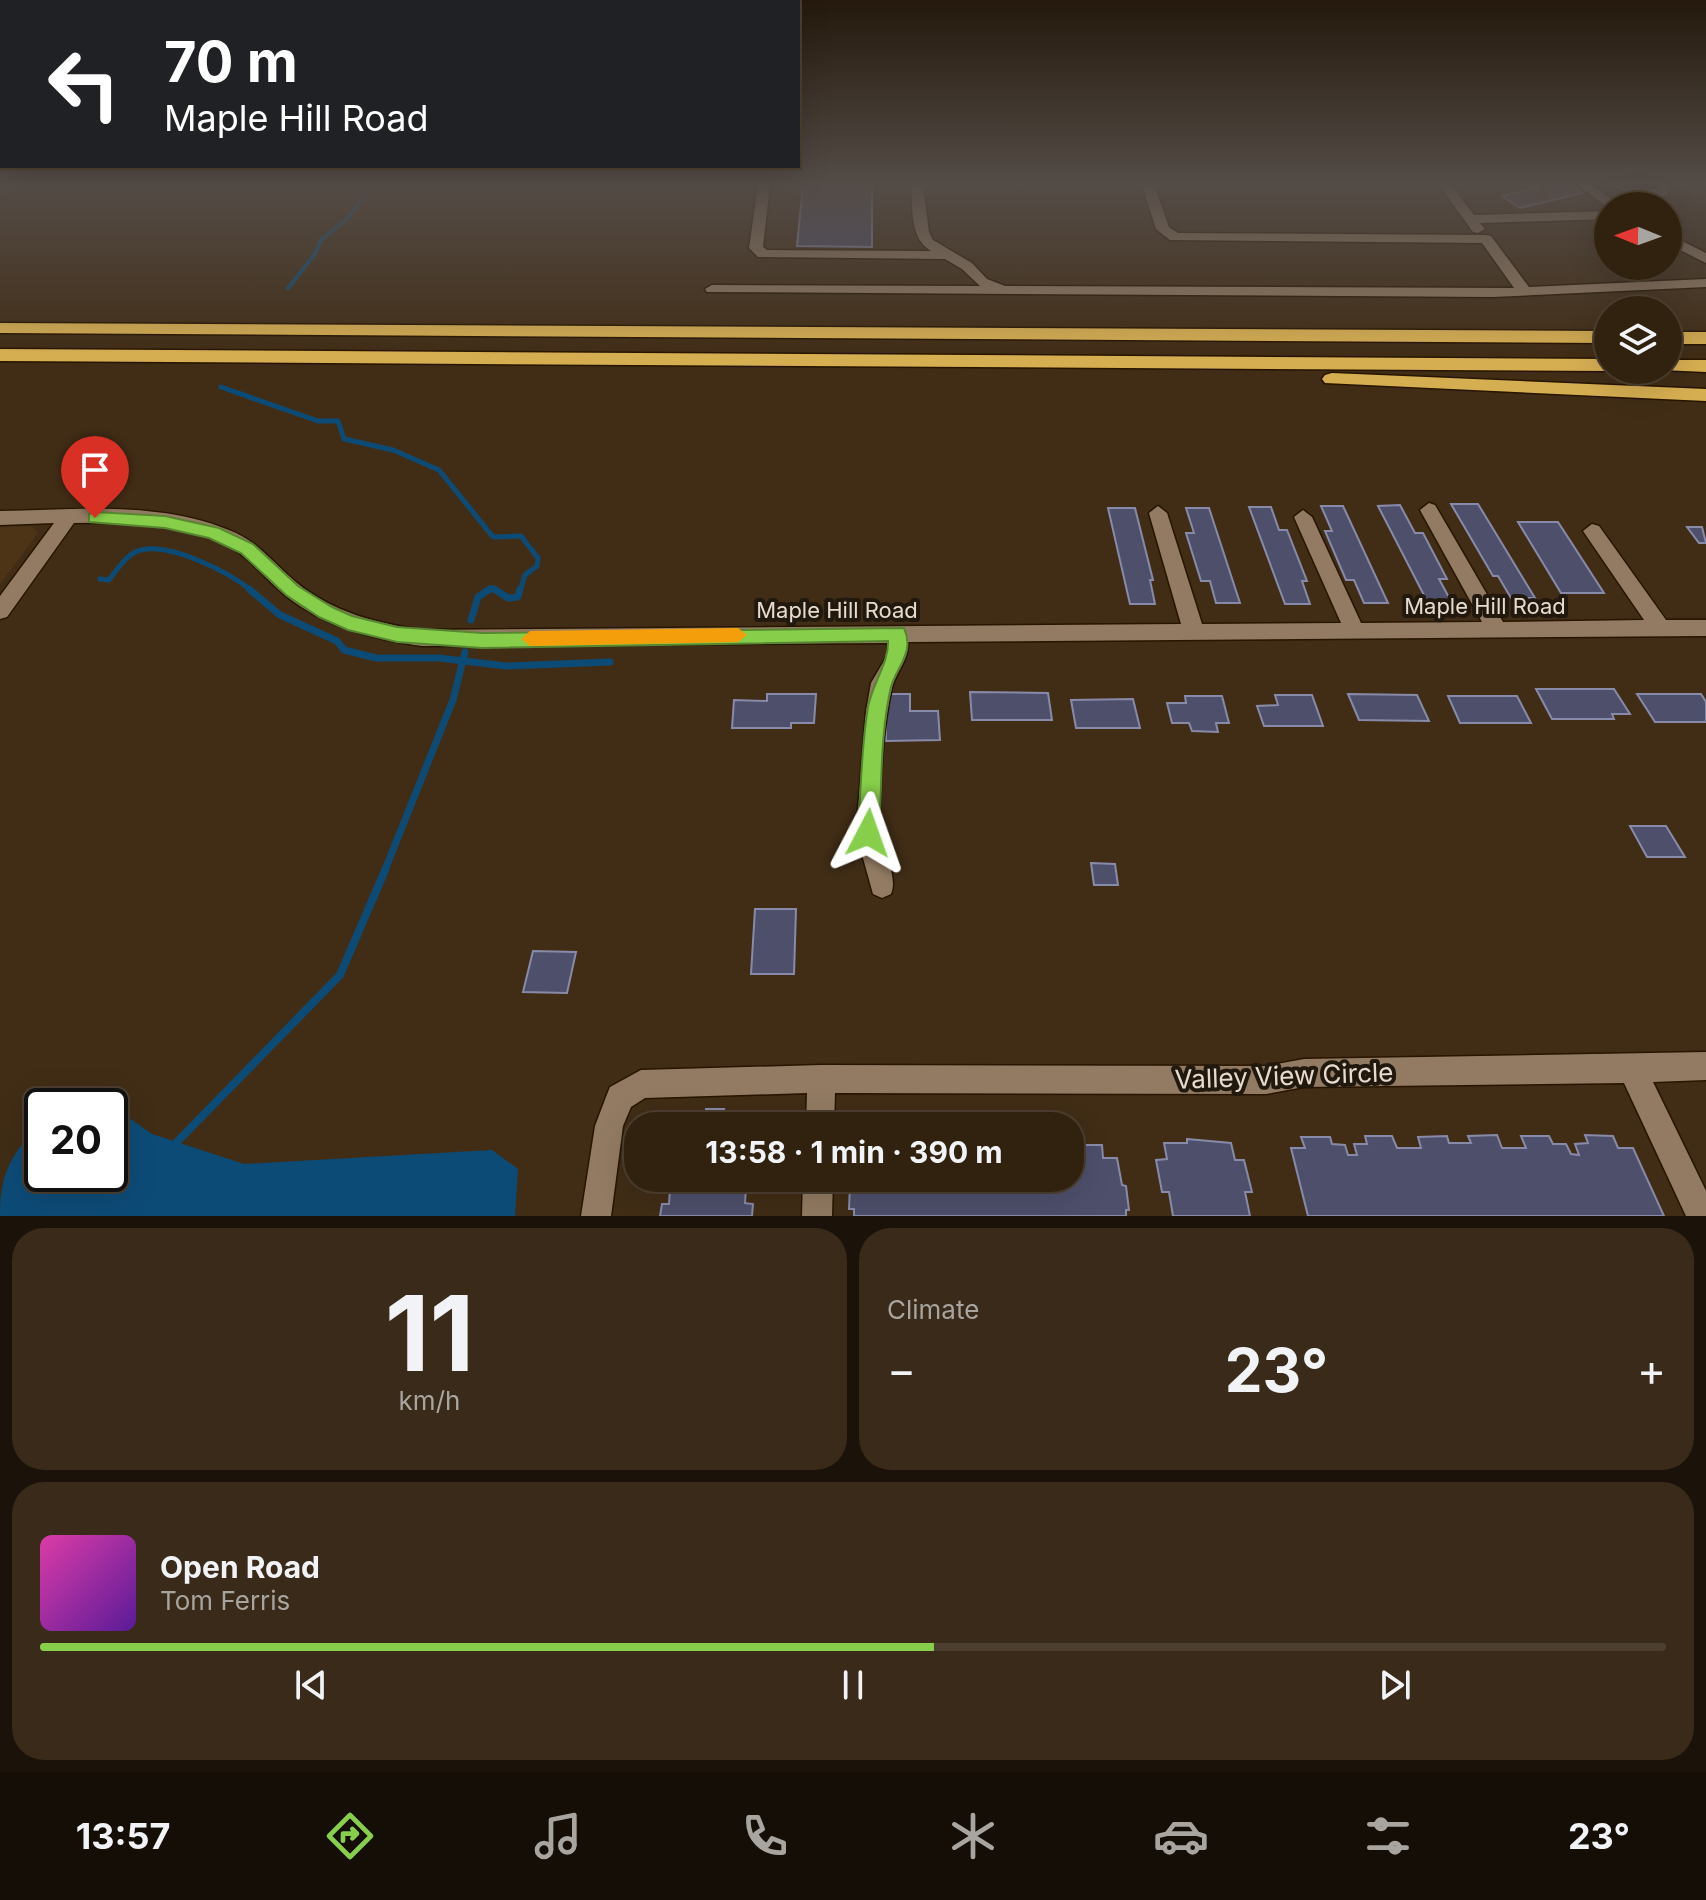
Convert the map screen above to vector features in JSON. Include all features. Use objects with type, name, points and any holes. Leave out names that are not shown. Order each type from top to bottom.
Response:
[{"type":"highway","points":[[1333,335],[1445,325],[1594,324]]},
{"type":"highway","points":[[1682,324],[1706,324]]},
{"type":"highway","points":[[0,328],[1594,337]]},
{"type":"highway","points":[[1682,338],[1706,338]]},
{"type":"highway","points":[[0,355],[1594,365]]},
{"type":"highway","points":[[1163,362],[1219,376],[1706,395]]},
{"type":"highway","points":[[1682,366],[1706,366]]},
{"type":"street","points":[[757,242],[756,248],[763,254],[951,255]]},
{"type":"street","points":[[927,242],[951,255],[982,282],[1007,290]]},
{"type":"street","points":[[1488,242],[1525,292]]},
{"type":"street","points":[[1682,246],[1706,259]]},
{"type":"street","points":[[712,289],[1525,292],[1706,283]]},
{"type":"street","points":[[1429,510],[1497,630]]},
{"type":"street","points":[[1158,513],[1194,632]]},
{"type":"street","points":[[1303,517],[1355,631]]},
{"type":"street","name":"Maple Hill Road","points":[[0,518],[152,520],[213,532],[247,549],[292,591],[325,612],[371,629],[422,638],[1706,628]]},
{"type":"street","points":[[0,611],[68,518]]},
{"type":"street","points":[[1592,531],[1661,629]]},
{"type":"street","points":[[882,886],[876,873],[868,833],[877,711],[882,683],[898,654],[897,634]]},
{"type":"street","name":"Valley View Circle","points":[[596,1216],[609,1126],[620,1097],[641,1084],[821,1079],[1266,1080],[1304,1073],[1706,1066]]},
{"type":"street","points":[[1632,1069],[1702,1216]]},
{"type":"street","points":[[820,1112],[821,1079]]},
{"type":"street","points":[[817,1216],[818,1192]]},
{"type":"shaded area","points":[[31,526],[38,533],[0,584],[0,527]]},
{"type":"water","points":[[128,1117],[152,1134],[244,1164],[492,1150],[518,1169],[515,1216],[0,1216],[5,1175],[23,1144],[24,1192],[128,1192]]},
{"type":"building","points":[[797,242],[872,242],[872,247],[797,246]]},
{"type":"building","points":[[1451,504],[1478,504],[1535,598],[1511,598],[1498,576],[1493,576]]},
{"type":"building","points":[[1400,505],[1415,533],[1423,533],[1447,579],[1439,579],[1452,603],[1428,603],[1378,506]]},
{"type":"building","points":[[1321,506],[1343,506],[1388,603],[1364,603],[1354,580],[1346,580],[1325,531],[1332,531]]},
{"type":"building","points":[[1249,507],[1271,507],[1279,530],[1287,530],[1307,581],[1302,581],[1310,604],[1285,604]]},
{"type":"building","points":[[1108,508],[1135,508],[1153,580],[1150,580],[1155,604],[1130,604]]},
{"type":"building","points":[[1186,508],[1209,508],[1240,603],[1216,603],[1210,581],[1201,581],[1186,533],[1194,533]]},
{"type":"building","points":[[1518,522],[1558,522],[1604,593],[1561,593]]},
{"type":"building","points":[[1687,527],[1702,527],[1706,543],[1699,543]]},
{"type":"building","points":[[1536,689],[1614,689],[1630,714],[1612,714],[1614,719],[1552,719]]},
{"type":"building","points":[[970,692],[1048,693],[1052,720],[972,720]]},
{"type":"building","points":[[767,694],[816,694],[814,723],[791,723],[791,728],[732,728],[734,700],[767,701]]},
{"type":"building","points":[[885,694],[910,694],[910,711],[938,711],[940,740],[886,741]]},
{"type":"building","points":[[1348,694],[1417,695],[1429,721],[1359,720]]},
{"type":"building","points":[[1637,694],[1701,694],[1706,702],[1706,722],[1655,722]]},
{"type":"building","points":[[1275,695],[1312,695],[1323,726],[1264,726],[1257,706],[1278,705]]},
{"type":"building","points":[[1185,696],[1222,696],[1229,723],[1216,723],[1218,732],[1192,731],[1189,723],[1172,723],[1167,703],[1186,703]]},
{"type":"building","points":[[1448,696],[1517,696],[1531,723],[1460,723]]},
{"type":"building","points":[[1133,699],[1140,728],[1076,728],[1071,700]]},
{"type":"building","points":[[1630,826],[1666,826],[1685,857],[1647,857]]},
{"type":"building","points":[[1091,863],[1115,864],[1118,885],[1094,885]]},
{"type":"building","points":[[755,909],[796,909],[794,974],[751,974]]},
{"type":"building","points":[[533,951],[576,952],[567,993],[523,992]]},
{"type":"building","points":[[706,1109],[724,1109],[723,1112],[706,1112]]},
{"type":"building","points":[[1497,1135],[1502,1148],[1526,1148],[1521,1136],[1549,1136],[1553,1144],[1566,1144],[1571,1154],[1579,1155],[1575,1144],[1588,1143],[1585,1135],[1613,1136],[1618,1148],[1633,1148],[1664,1216],[1308,1216],[1291,1148],[1305,1148],[1301,1137],[1330,1137],[1332,1144],[1345,1145],[1348,1155],[1357,1155],[1354,1144],[1367,1144],[1365,1136],[1392,1136],[1397,1148],[1421,1148],[1418,1137],[1447,1136],[1449,1143],[1471,1143],[1468,1136]]},
{"type":"building","points":[[1187,1139],[1231,1143],[1235,1160],[1244,1160],[1252,1192],[1245,1192],[1250,1216],[1173,1216],[1169,1192],[1162,1192],[1156,1160],[1167,1159],[1164,1143],[1187,1143]]},
{"type":"building","points":[[1084,1145],[1102,1145],[1103,1158],[1117,1158],[1122,1185],[1126,1186],[1129,1210],[1126,1210],[1126,1216],[854,1216],[854,1209],[849,1209],[850,1192],[1084,1192]]},
{"type":"building","points":[[670,1192],[746,1192],[745,1203],[753,1204],[752,1216],[660,1216],[662,1204],[669,1204]]},
{"type":"waterway","points":[[288,288],[315,254],[320,242]]},
{"type":"waterway","points":[[221,387],[318,421],[338,421],[344,439],[393,450],[439,470],[493,537],[521,536],[538,558],[537,566],[525,575],[520,591]]},
{"type":"waterway","points":[[100,579],[109,580],[123,562],[136,552],[153,549],[199,561],[249,589]]},
{"type":"waterway","points":[[487,591],[492,588],[497,591]]},
{"type":"waterway","points":[[249,589],[280,615],[337,641],[344,650],[376,658],[463,661]]},
{"type":"waterway","points":[[494,589],[508,598],[518,597],[520,589]]},
{"type":"waterway","points":[[471,620],[478,597],[487,591]]},
{"type":"waterway","points":[[463,661],[465,652]]},
{"type":"waterway","points":[[385,870],[453,700],[463,661]]},
{"type":"waterway","points":[[463,661],[506,666],[610,662]]},
{"type":"waterway","points":[[177,1142],[340,975],[386,868]]},
{"type":"slow traffic","points":[[530,639],[738,635]]},
{"type":"route","points":[[95,518],[165,522],[213,532],[247,549],[292,591],[325,612],[348,623],[397,635],[482,640],[897,634],[898,654],[890,674],[882,683],[877,711],[868,833]]}]
